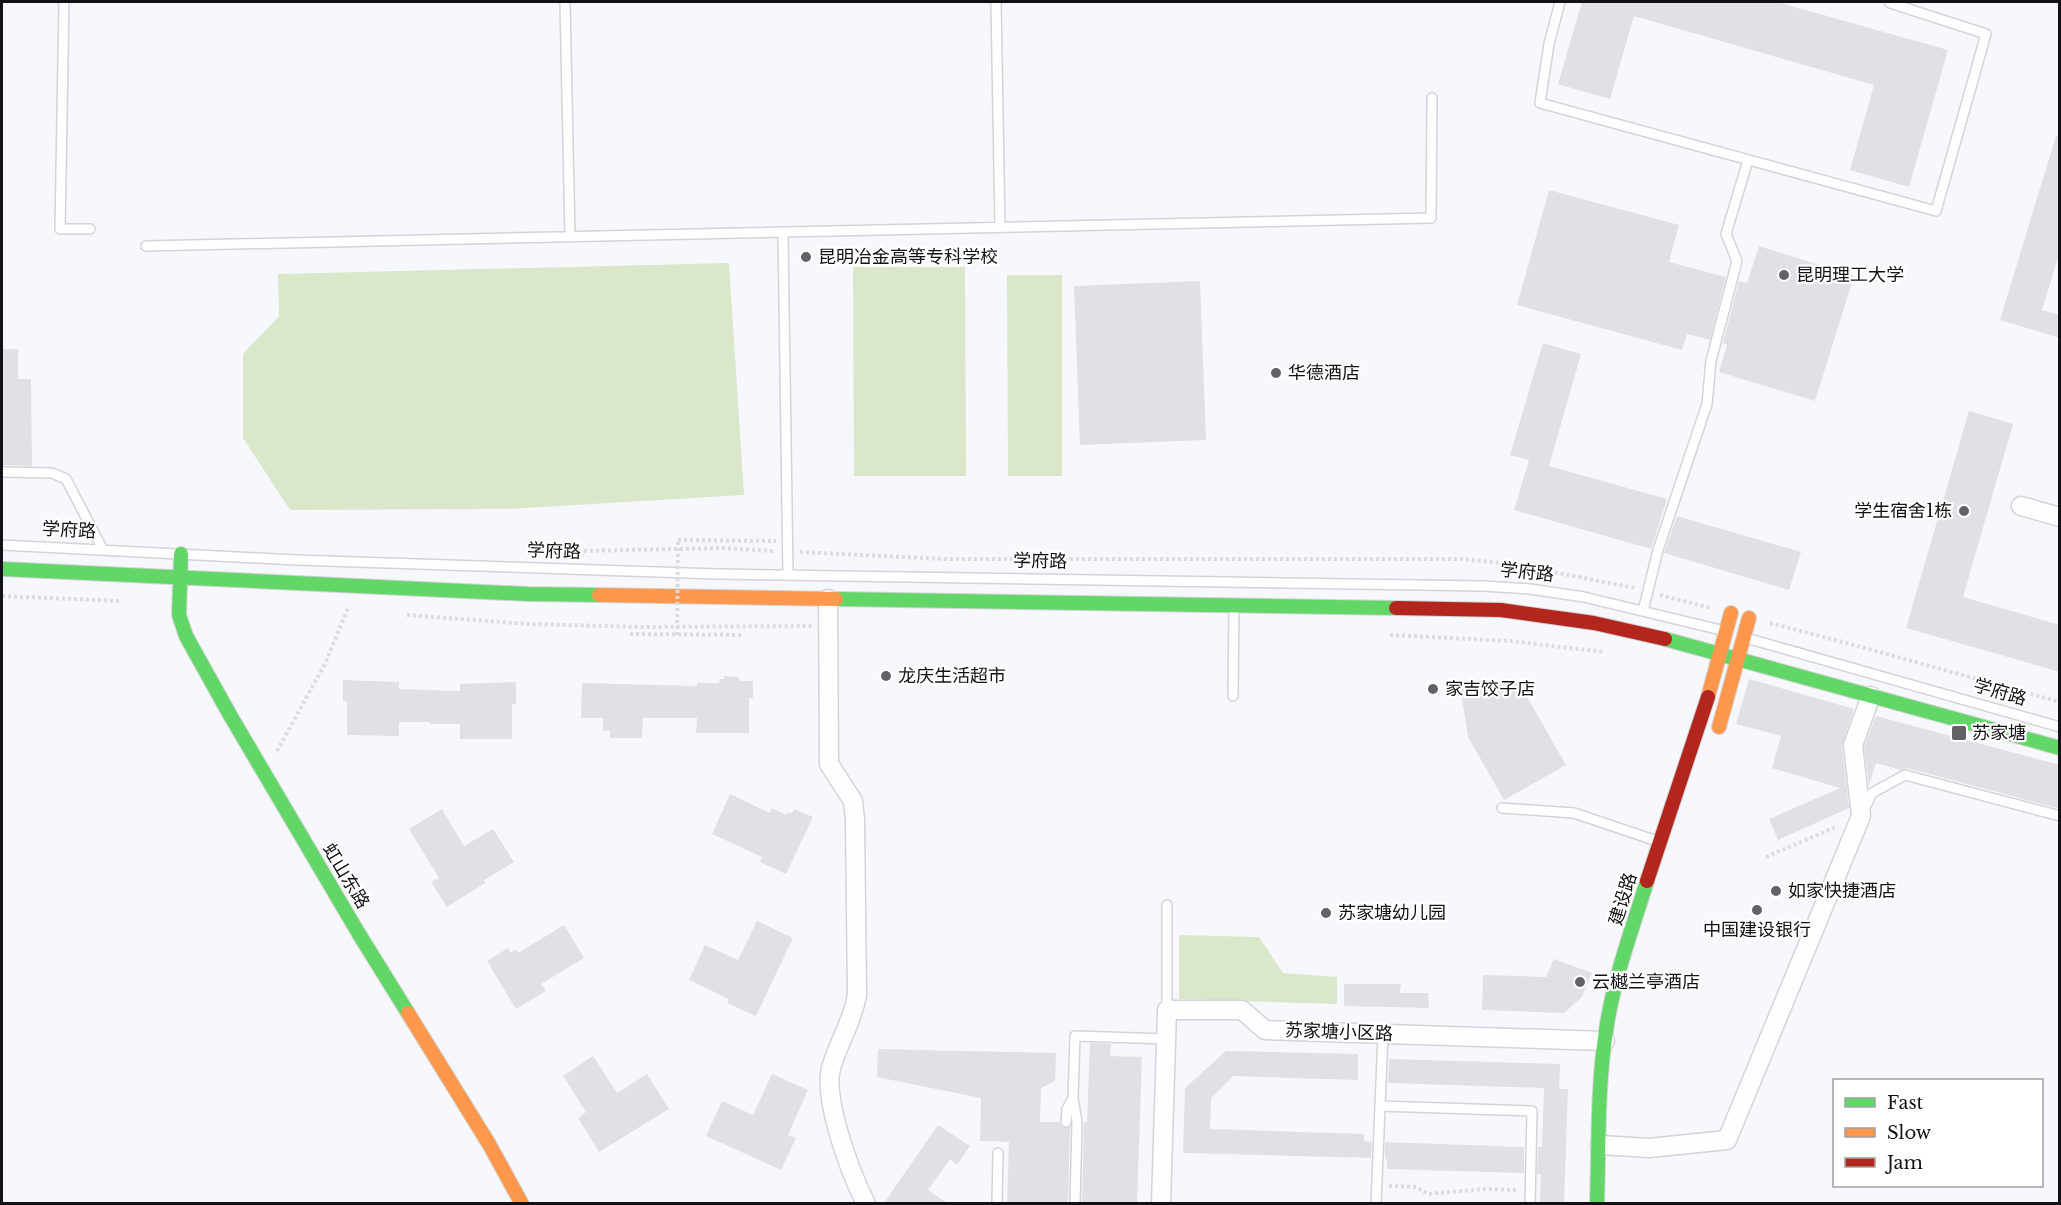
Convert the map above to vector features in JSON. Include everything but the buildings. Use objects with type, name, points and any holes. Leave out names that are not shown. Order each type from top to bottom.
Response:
[{"type":"main road","name":"虹山东路","points":[[181,554],[179,615],[186,636],[359,933],[489,1144],[522,1203]]},
{"type":"main road","name":"学府路","points":[[2,569],[528,594],[1501,610],[1542,614],[1622,628],[1739,657],[2060,748]]},
{"type":"main road","name":"建设路","points":[[1597,1203],[1612,1146],[1602,1068],[1615,987],[1660,842],[1703,716],[1731,613]]},
{"type":"main road","points":[[1713,743],[1749,618]]},
{"type":"street","points":[[2020,506],[2060,517]]},
{"type":"street","points":[[828,599],[829,764],[853,801],[857,995],[853,1016],[831,1067],[829,1087],[831,1105],[857,1186],[866,1203]]},
{"type":"street","points":[[1612,1146],[1649,1148],[1727,1140],[1861,816],[1853,745],[1871,696]]},
{"type":"street","points":[[1161,1203],[1167,1010]]},
{"type":"street","name":"苏家塘小区路","points":[[1167,1010],[1242,1010],[1265,1030],[1605,1041]]},
{"type":"lane","points":[[64,2],[60,229],[90,229]]},
{"type":"lane","points":[[565,2],[570,237]]},
{"type":"lane","points":[[996,2],[1000,228]]},
{"type":"lane","points":[[1560,2],[1549,44],[1540,103],[1936,211],[1986,34],[1888,2]]},
{"type":"lane","points":[[146,246],[1431,218],[1432,98]]},
{"type":"lane","points":[[1643,611],[1659,550],[1707,404],[1711,361],[1737,261],[1726,234],[1748,160]]},
{"type":"lane","points":[[783,232],[788,575]]},
{"type":"lane","points":[[2,472],[52,473],[66,479],[103,550]]},
{"type":"lane","name":"学府路","points":[[2,545],[343,561],[788,575],[1484,586],[1530,589],[1584,597],[1726,631],[2060,728]]},
{"type":"lane","points":[[1233,696],[1234,606]]},
{"type":"lane","points":[[1861,816],[1872,793],[1905,775],[2060,816]]},
{"type":"lane","points":[[1502,808],[1574,813],[1660,842]]},
{"type":"lane","points":[[1167,905],[1167,1010]]},
{"type":"lane","points":[[1376,1203],[1383,1034]]},
{"type":"lane","points":[[1075,1203],[1077,1122],[1073,1098],[1075,1036],[1167,1039]]},
{"type":"lane","points":[[1066,1122],[1067,1109],[1073,1098]]},
{"type":"lane","points":[[1380,1106],[1532,1111],[1530,1203]]},
{"type":"lane","points":[[997,1203],[998,1153]]},
{"type":"path","points":[[677,635],[678,540],[767,541]]},
{"type":"path","points":[[531,552],[722,548],[944,559],[1463,559],[1511,564],[1648,591],[1731,613]]},
{"type":"path","points":[[265,773],[325,664],[358,586]]},
{"type":"path","points":[[1749,618],[2060,702]]},
{"type":"path","points":[[630,634],[742,635]]},
{"type":"path","points":[[1766,856],[1861,816]]},
{"type":"path","points":[[1376,1185],[1416,1187],[1428,1194],[1530,1190]]},
{"type":"green space","points":[[729,263],[744,495],[508,509],[290,510],[243,438],[243,354],[279,316],[278,274]]},
{"type":"green space","points":[[853,267],[965,267],[966,476],[854,476]]},
{"type":"green space","points":[[1007,275],[1062,275],[1062,476],[1008,476]]},
{"type":"green space","points":[[1179,935],[1259,937],[1283,973],[1337,977],[1337,1004],[1179,999]]},
{"type":"traffic: fast","points":[[181,554],[179,615],[186,636],[230,715],[408,1013]]},
{"type":"traffic: fast","points":[[2,569],[528,594],[599,595]]},
{"type":"traffic: fast","points":[[836,599],[1396,608]]},
{"type":"traffic: fast","points":[[1665,639],[2060,748]]},
{"type":"traffic: fast","points":[[1597,1204],[1600,1096],[1606,1031],[1618,974],[1647,881]]},
{"type":"traffic: slow","points":[[599,595],[836,599]]},
{"type":"traffic: slow","points":[[1708,697],[1731,613]]},
{"type":"traffic: slow","points":[[1719,727],[1749,618]]},
{"type":"traffic: slow","points":[[408,1013],[489,1144],[522,1204]]},
{"type":"traffic: jam","points":[[1396,608],[1501,610],[1594,623],[1665,639]]},
{"type":"traffic: jam","points":[[1647,881],[1708,697]]},
{"type":"place","name":"昆明冶金高等专科学校","points":[[806,257]]},
{"type":"place","name":"昆明理工大学","points":[[1784,275]]},
{"type":"place","name":"华德酒店","points":[[1276,373]]},
{"type":"place","name":"学生宿舍1栋","points":[[1964,511]]},
{"type":"place","name":"龙庆生活超市","points":[[886,676]]},
{"type":"place","name":"家吉饺子店","points":[[1433,689]]},
{"type":"place","name":"苏家塘","points":[[1959,733]]},
{"type":"place","name":"如家快捷酒店","points":[[1776,891]]},
{"type":"place","name":"中国建设银行","points":[[1757,910]]},
{"type":"place","name":"苏家塘幼儿园","points":[[1326,913]]},
{"type":"place","name":"云樾兰亭酒店","points":[[1580,982]]}]
